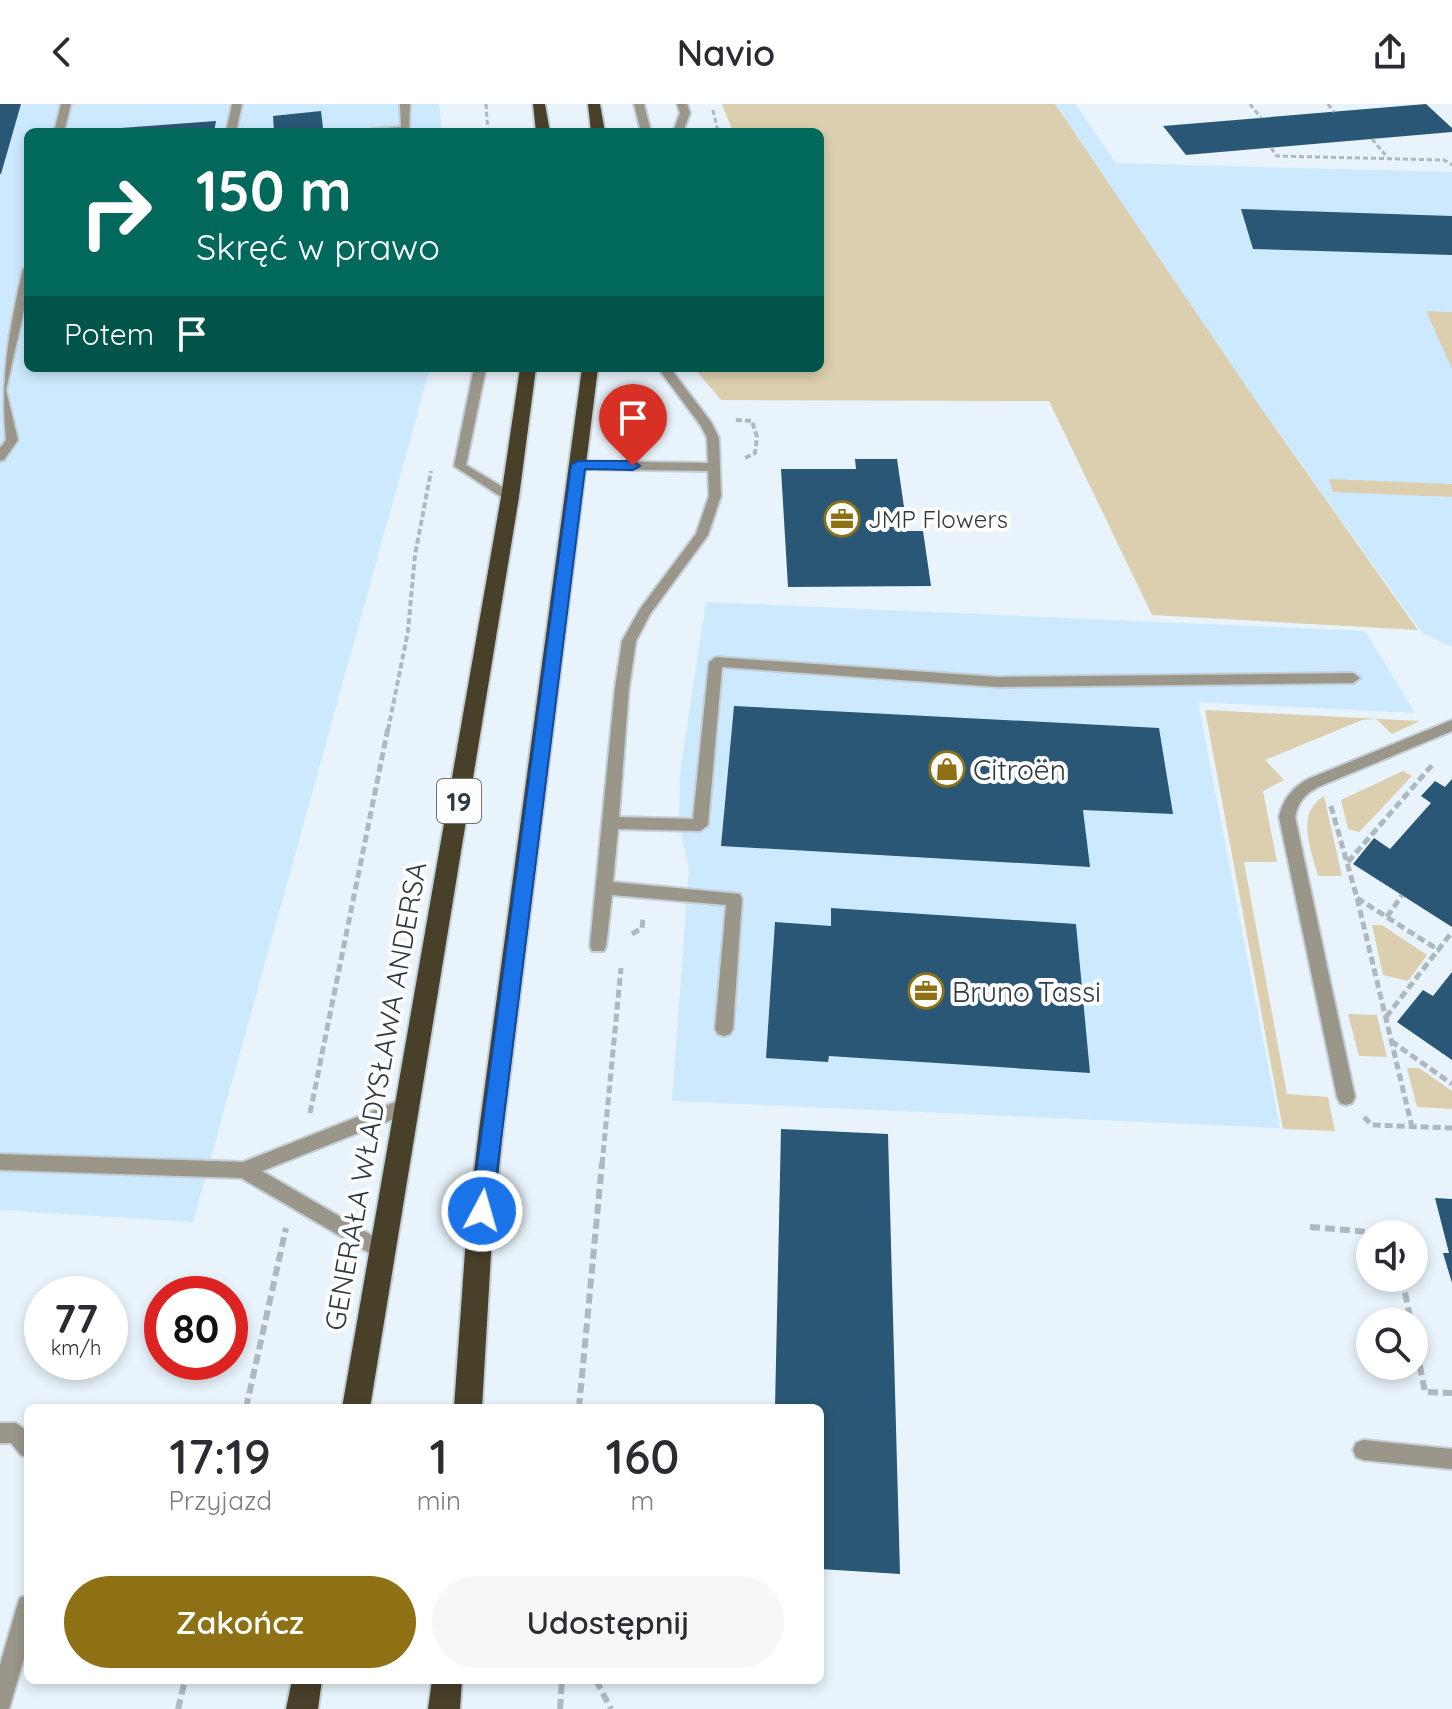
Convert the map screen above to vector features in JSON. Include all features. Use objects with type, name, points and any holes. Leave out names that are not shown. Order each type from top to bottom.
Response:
[{"type":"highway","points":[[539,104],[542,128]]},
{"type":"highway","points":[[594,104],[597,128]]},
{"type":"highway","name":"GENERAŁA WŁADYSŁAWA ANDERSA","points":[[357,1404],[510,497],[527,372]]},
{"type":"highway","points":[[468,1404],[479,1237],[489,1146],[590,372]]},
{"type":"highway","points":[[302,1709],[306,1684]]},
{"type":"highway","points":[[444,1709],[447,1684]]},
{"type":"street","points":[[60,128],[66,104]]},
{"type":"street","points":[[232,128],[236,104]]},
{"type":"street","points":[[405,104],[406,128]]},
{"type":"street","points":[[639,104],[645,128]]},
{"type":"street","points":[[679,128],[685,113],[682,104]]},
{"type":"street","points":[[0,457],[12,440],[0,390],[24,286]]},
{"type":"street","points":[[479,372],[460,466],[510,497]]},
{"type":"street","points":[[598,946],[629,641],[645,612],[702,535],[715,496],[713,438],[707,425],[667,372]]},
{"type":"street","points":[[578,465],[715,467]]},
{"type":"street","points":[[611,823],[700,825],[716,662],[998,682],[1353,678]]},
{"type":"street","points":[[1346,1097],[1287,817],[1290,802],[1300,789],[1452,725]]},
{"type":"street","points":[[605,888],[734,899],[724,1029]]},
{"type":"street","points":[[0,1162],[243,1170],[408,1105]]},
{"type":"street","points":[[243,1170],[383,1252]]},
{"type":"street","points":[[0,1433],[16,1433],[24,1443]]},
{"type":"street","points":[[1363,1450],[1452,1459]]},
{"type":"street","points":[[0,1704],[24,1620]]},
{"type":"path","points":[[486,104],[488,128]]},
{"type":"path","points":[[711,104],[717,128]]},
{"type":"path","points":[[1250,104],[1261,118]]},
{"type":"path","points":[[1328,104],[1334,112]]},
{"type":"path","points":[[1372,139],[1388,158]]},
{"type":"path","points":[[1271,148],[1277,156],[1444,160],[1452,165]]},
{"type":"path","points":[[732,419],[752,421],[757,437],[755,453],[743,459],[742,471]]},
{"type":"path","points":[[309,1115],[408,631],[415,555],[431,469]]},
{"type":"path","points":[[1347,863],[1422,781],[1437,760]]},
{"type":"path","points":[[1330,801],[1357,898],[1412,1127]]},
{"type":"path","points":[[628,937],[642,928],[648,891]]},
{"type":"path","points":[[1387,917],[1402,895]]},
{"type":"path","points":[[1357,898],[1440,951]]},
{"type":"path","points":[[1385,1018],[1452,932]]},
{"type":"path","points":[[579,1404],[618,978],[622,963]]},
{"type":"path","points":[[1391,1041],[1452,1084]]},
{"type":"path","points":[[1346,1097],[1372,1125],[1452,1128]]},
{"type":"path","points":[[1310,1227],[1356,1231]]},
{"type":"path","points":[[247,1404],[286,1230]]},
{"type":"path","points":[[1423,1380],[1425,1392],[1452,1393]]},
{"type":"path","points":[[178,1709],[184,1684]]},
{"type":"path","points":[[560,1709],[562,1684]]},
{"type":"path","points":[[598,1684],[611,1709]]},
{"type":"shaded area","points":[[0,104],[439,104],[442,128],[24,128],[24,372],[429,372],[193,1222],[0,1210]]},
{"type":"shaded area","points":[[722,104],[1055,104],[1254,398],[1418,630],[1152,615],[1049,401],[721,400],[697,372],[824,372],[824,128],[731,128]]},
{"type":"shaded area","points":[[1055,104],[1075,104],[1116,163],[1452,172],[1452,647],[1422,633],[1254,398]]},
{"type":"shaded area","points":[[1426,311],[1452,312],[1452,369]]},
{"type":"shaded area","points":[[1329,479],[1452,484],[1452,497],[1333,492]]},
{"type":"shaded area","points":[[706,602],[1365,631],[1415,713],[1198,702],[1280,1128],[672,1101],[689,868],[679,824],[680,773]]},
{"type":"shaded area","points":[[1205,710],[1420,721],[1392,734],[1376,719],[1362,720],[1265,760],[1284,780],[1263,791],[1277,862],[1244,862],[1287,1094],[1328,1097],[1335,1131],[1283,1129]]},
{"type":"shaded area","points":[[1403,771],[1412,776],[1359,832],[1348,829],[1341,800]]},
{"type":"shaded area","points":[[1324,796],[1342,876],[1318,876],[1309,843],[1310,812]]},
{"type":"shaded area","points":[[1372,925],[1382,925],[1427,955],[1408,981],[1383,975]]},
{"type":"shaded area","points":[[1348,1014],[1377,1015],[1387,1057],[1359,1056]]},
{"type":"shaded area","points":[[1407,1068],[1419,1068],[1452,1091],[1452,1109],[1417,1107]]},
{"type":"building","points":[[0,104],[21,104],[1,174],[0,174]]},
{"type":"building","points":[[1426,104],[1452,128],[1452,132],[1186,155],[1163,126]]},
{"type":"building","points":[[321,111],[323,128],[274,128],[273,116]]},
{"type":"building","points":[[216,121],[215,128],[121,128]]},
{"type":"building","points":[[1241,209],[1452,216],[1452,255],[1253,249]]},
{"type":"building","name":"JMP Flowers","points":[[855,459],[897,459],[904,507],[899,507],[902,531],[923,531],[931,586],[788,587],[781,469],[856,469]]},
{"type":"building","name":"Citroën","points":[[734,706],[1159,728],[1173,814],[1083,810],[1090,867],[721,846]]},
{"type":"building","points":[[1452,779],[1452,927],[1353,864],[1374,838],[1390,849],[1431,803],[1421,796],[1435,781],[1445,787]]},
{"type":"building","name":"Bruno Tassi","points":[[831,908],[1076,924],[1090,1073],[829,1056],[828,1062],[766,1058],[775,922],[831,926]]},
{"type":"building","points":[[1452,972],[1452,1060],[1397,1022],[1423,990],[1433,996]]},
{"type":"building","points":[[781,1129],[888,1134],[900,1574],[824,1569],[824,1404],[775,1404]]},
{"type":"building","points":[[1435,1198],[1452,1199],[1452,1283],[1443,1253],[1449,1253]]},
{"type":"place","name":"JMP Flowers","points":[[842,519]]},
{"type":"place","name":"Citroën","points":[[947,769]]},
{"type":"place","name":"Bruno Tassi","points":[[926,991]]},
{"type":"route","points":[[482,1211],[578,465],[633,466]]}]
